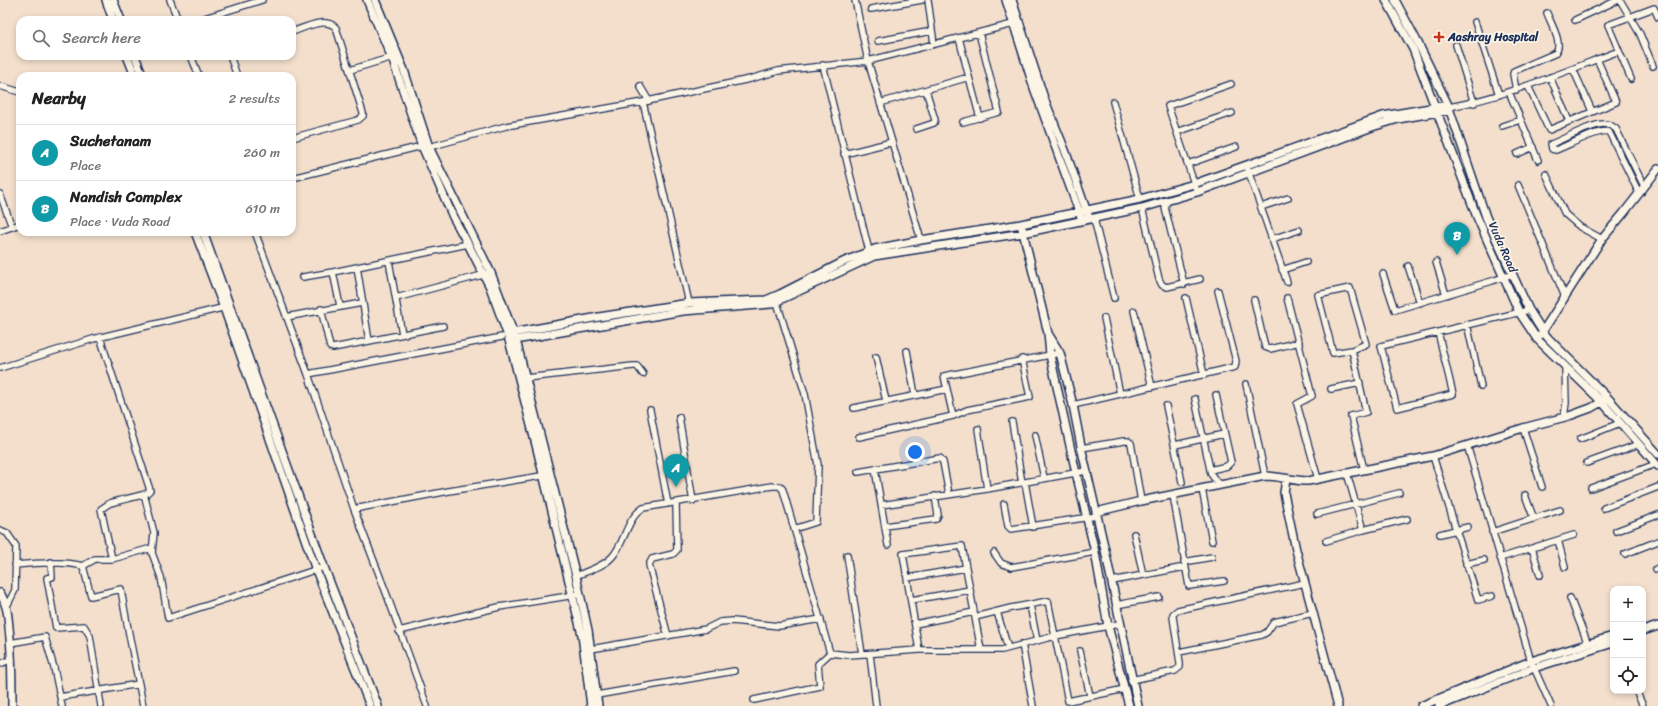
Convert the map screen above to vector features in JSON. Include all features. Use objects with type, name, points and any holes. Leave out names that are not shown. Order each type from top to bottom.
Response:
[{"type":"street","points":[[106,0],[112,16]]},
{"type":"street","points":[[114,0],[120,16]]},
{"type":"street","points":[[170,0],[176,16]]},
{"type":"street","points":[[210,16],[260,0]]},
{"type":"street","points":[[367,0],[395,57]]},
{"type":"street","points":[[375,0],[426,146],[453,217],[487,274]]},
{"type":"street","points":[[855,0],[868,61],[921,240]]},
{"type":"street","points":[[871,9],[922,0]]},
{"type":"street","points":[[928,0],[934,44]]},
{"type":"street","points":[[1006,0],[1017,23]]},
{"type":"street","points":[[1012,0],[1034,88],[1083,211],[1088,220],[1114,298]]},
{"type":"street","name":"Vuda Road","points":[[1386,0],[1413,49],[1430,111],[1477,217],[1502,278],[1514,313],[1537,339],[1565,366],[1605,400],[1620,423],[1657,465]]},
{"type":"street","name":"Vuda Road","points":[[1395,0],[1449,107],[1486,217],[1529,310],[1543,332],[1605,400],[1658,454]]},
{"type":"street","points":[[1575,20],[1619,0],[1640,34],[1653,66]]},
{"type":"street","points":[[1632,79],[1608,25],[1654,8],[1658,17]]},
{"type":"street","points":[[1516,90],[1513,74],[1514,71],[1556,53],[1559,49],[1547,13]]},
{"type":"street","points":[[296,31],[324,22],[332,24],[336,28],[363,109],[363,116],[355,121],[296,137]]},
{"type":"street","points":[[1475,22],[1499,95]]},
{"type":"street","points":[[296,177],[506,126],[649,101],[743,81],[778,71],[868,61],[1017,23]]},
{"type":"street","points":[[878,41],[932,31]]},
{"type":"street","points":[[963,122],[998,112],[979,33]]},
{"type":"street","points":[[959,38],[980,118]]},
{"type":"street","points":[[1456,45],[1474,103]]},
{"type":"street","points":[[509,337],[683,311],[765,305],[874,256],[1024,233],[1142,208],[1197,192],[1247,169],[1390,114],[1430,111],[1474,103],[1528,86],[1619,51]]},
{"type":"street","points":[[350,70],[395,57]]},
{"type":"street","points":[[129,60],[133,72]]},
{"type":"street","points":[[137,60],[141,72]]},
{"type":"street","points":[[193,60],[197,72]]},
{"type":"street","points":[[231,60],[236,72]]},
{"type":"street","points":[[1528,86],[1548,130],[1616,102],[1597,60]]},
{"type":"street","points":[[823,65],[869,251]]},
{"type":"street","points":[[1573,69],[1592,112]]},
{"type":"street","points":[[880,103],[969,77]]},
{"type":"street","points":[[1550,77],[1569,121]]},
{"type":"street","points":[[1197,192],[1168,106],[1231,84]]},
{"type":"street","points":[[0,86],[16,91]]},
{"type":"street","points":[[640,86],[649,101]]},
{"type":"street","points":[[916,129],[934,123],[935,120],[926,90]]},
{"type":"street","points":[[1509,92],[1538,160]]},
{"type":"street","points":[[642,102],[690,303]]},
{"type":"street","points":[[1113,102],[1140,199]]},
{"type":"street","points":[[1177,132],[1232,113]]},
{"type":"street","points":[[1502,126],[1520,120]]},
{"type":"street","points":[[1638,193],[1609,132],[1604,131],[1556,150],[1552,149],[1551,144],[1603,124],[1611,125],[1616,128],[1644,186]]},
{"type":"street","points":[[1577,133],[1580,140]]},
{"type":"street","points":[[844,154],[892,142]]},
{"type":"street","points":[[426,146],[487,274],[509,337],[526,378],[546,475],[576,576],[576,595],[591,706]]},
{"type":"street","points":[[1188,164],[1236,147]]},
{"type":"street","points":[[1517,154],[1533,147]]},
{"type":"street","points":[[308,374],[690,303],[776,300],[844,262],[869,251],[921,240],[1021,224],[1140,199],[1247,169]]},
{"type":"street","points":[[1247,169],[1287,282]]},
{"type":"street","points":[[1537,339],[1543,332],[1602,239],[1658,169]]},
{"type":"street","points":[[1546,174],[1565,214],[1575,224],[1602,239]]},
{"type":"street","points":[[1518,185],[1565,297]]},
{"type":"street","points":[[0,194],[12,227]]},
{"type":"street","points":[[1261,207],[1288,198]]},
{"type":"street","points":[[1167,201],[1165,208],[1184,284]]},
{"type":"street","points":[[1142,208],[1160,282],[1167,287],[1200,279]]},
{"type":"street","points":[[1021,224],[1048,333],[1050,355],[1095,552],[1108,626],[1129,706]]},
{"type":"street","points":[[0,231],[16,226]]},
{"type":"street","points":[[1272,238],[1299,230]]},
{"type":"street","points":[[197,236],[227,307],[324,567],[378,706]]},
{"type":"street","points":[[203,236],[316,570],[370,706]]},
{"type":"street","points":[[256,236],[308,374],[354,509],[427,706]]},
{"type":"street","points":[[303,277],[468,244]]},
{"type":"street","points":[[389,261],[402,334]]},
{"type":"street","points":[[1282,270],[1306,262]]},
{"type":"street","points":[[1436,262],[1446,295]]},
{"type":"street","points":[[1408,266],[1420,303]]},
{"type":"street","points":[[356,267],[369,341]]},
{"type":"street","points":[[333,272],[340,306]]},
{"type":"street","points":[[396,298],[487,274]]},
{"type":"street","points":[[1383,274],[1395,310],[1512,274]]},
{"type":"street","points":[[1350,288],[1366,344],[1352,350],[1333,353],[1318,295],[1350,288]]},
{"type":"street","points":[[1073,405],[1232,368],[1236,364],[1218,291]]},
{"type":"street","points":[[1186,298],[1204,375]]},
{"type":"street","points":[[1287,298],[1312,396],[1297,404],[1318,479]]},
{"type":"street","points":[[776,300],[805,394],[818,465],[816,522],[794,529]]},
{"type":"street","points":[[1254,300],[1265,347],[1270,349],[1299,342]]},
{"type":"street","points":[[286,317],[362,302]]},
{"type":"street","points":[[0,368],[100,337],[227,307]]},
{"type":"street","points":[[321,310],[330,347],[333,348],[443,326]]},
{"type":"street","points":[[1438,332],[1453,394],[1397,408],[1381,346],[1467,324],[1529,310]]},
{"type":"street","points":[[1134,311],[1152,387]]},
{"type":"street","points":[[1104,318],[1120,394]]},
{"type":"street","points":[[1467,324],[1481,386]]},
{"type":"street","points":[[1048,333],[1060,353],[1073,405],[1086,471],[1112,581],[1119,624],[1138,706]]},
{"type":"street","points":[[100,337],[149,485],[149,492],[110,503],[101,509],[112,559]]},
{"type":"street","points":[[509,337],[591,649],[598,706]]},
{"type":"street","points":[[1352,350],[1366,412],[1351,416],[1364,470]]},
{"type":"street","points":[[907,351],[915,395]]},
{"type":"street","points":[[953,416],[944,376],[1060,353]]},
{"type":"street","points":[[876,357],[886,401]]},
{"type":"street","points":[[859,437],[953,416],[967,410],[1030,397],[1022,360]]},
{"type":"street","points":[[526,378],[633,366],[637,366],[643,374]]},
{"type":"street","points":[[1561,418],[1566,403],[1565,366]]},
{"type":"street","points":[[1331,389],[1360,383]]},
{"type":"street","points":[[1246,384],[1265,476]]},
{"type":"street","points":[[854,408],[947,389]]},
{"type":"street","points":[[1210,470],[1227,466],[1231,462],[1216,395]]},
{"type":"street","points":[[1196,399],[1212,477],[1222,485]]},
{"type":"street","points":[[1004,504],[1009,528],[1011,529],[1087,519],[1096,514],[1141,501],[1265,476],[1280,476],[1293,481],[1308,481],[1432,456],[1561,418],[1591,408],[1605,400]]},
{"type":"street","points":[[1166,406],[1182,482]]},
{"type":"street","points":[[650,410],[668,504]]},
{"type":"street","points":[[679,417],[693,501]]},
{"type":"street","points":[[1012,422],[1033,527]]},
{"type":"street","points":[[1580,439],[1620,423]]},
{"type":"street","points":[[1523,428],[1542,487]]},
{"type":"street","points":[[978,429],[987,489]]},
{"type":"street","points":[[1175,444],[1224,434]]},
{"type":"street","points":[[1035,435],[1044,478]]},
{"type":"street","points":[[1081,448],[1124,441],[1131,443],[1141,501]]},
{"type":"street","points":[[1586,463],[1639,444]]},
{"type":"street","points":[[1467,445],[1533,665],[1551,706]]},
{"type":"street","points":[[1432,456],[1478,600],[1492,596]]},
{"type":"street","points":[[858,472],[940,458],[943,462],[949,494]]},
{"type":"street","points":[[1592,488],[1657,465]]},
{"type":"street","points":[[875,469],[888,545]]},
{"type":"street","points":[[881,505],[987,489],[1086,471]]},
{"type":"street","points":[[1347,473],[1363,530]]},
{"type":"street","points":[[354,509],[546,475]]},
{"type":"street","points":[[1286,479],[1284,493],[1296,550],[1338,706]]},
{"type":"street","points":[[576,576],[606,562],[612,557],[632,518],[638,511],[647,507],[676,504],[772,486],[780,486],[821,618],[822,629],[830,653]]},
{"type":"street","points":[[1604,508],[1658,487]]},
{"type":"street","points":[[1202,489],[1212,541]]},
{"type":"street","points":[[1317,514],[1400,493]]},
{"type":"street","points":[[144,494],[154,533],[152,553],[161,577],[168,618],[324,567]]},
{"type":"street","points":[[1173,495],[1188,586],[1224,581]]},
{"type":"street","points":[[1525,495],[1534,519]]},
{"type":"street","points":[[884,526],[936,519],[938,514],[935,496]]},
{"type":"street","points":[[668,636],[649,565],[652,559],[673,554],[677,550],[676,504]]},
{"type":"street","points":[[1492,532],[1560,510]]},
{"type":"street","points":[[1616,531],[1658,515]]},
{"type":"street","points":[[1326,541],[1407,519]]},
{"type":"street","points":[[1440,534],[1468,527]]},
{"type":"street","points":[[0,530],[7,533],[16,546],[15,590],[7,606]]},
{"type":"street","points":[[1134,534],[1143,575]]},
{"type":"street","points":[[1500,558],[1574,535]]},
{"type":"street","points":[[1558,540],[1565,567]]},
{"type":"street","points":[[1625,554],[1658,541]]},
{"type":"street","points":[[919,650],[903,554],[962,546],[981,650]]},
{"type":"street","points":[[15,565],[51,562],[83,566],[95,559],[112,559],[152,548]]},
{"type":"street","points":[[1532,548],[1540,575]]},
{"type":"street","points":[[994,553],[1001,563],[1010,567],[1095,552]]},
{"type":"street","points":[[846,555],[862,654]]},
{"type":"street","points":[[1112,581],[1143,575],[1212,557]]},
{"type":"street","points":[[1466,564],[1484,560]]},
{"type":"street","points":[[51,562],[52,577],[47,578],[56,628],[84,626],[90,636],[102,706]]},
{"type":"street","points":[[83,566],[91,596],[121,589],[143,706]]},
{"type":"street","points":[[907,578],[966,568]]},
{"type":"street","points":[[1132,680],[1178,669],[1180,663],[1179,652],[1173,614],[1178,610],[1304,583]]},
{"type":"street","points":[[911,600],[970,590]]},
{"type":"street","points":[[0,593],[7,606],[9,619],[12,659],[12,706]]},
{"type":"street","points":[[399,631],[499,606],[576,595]]},
{"type":"street","points":[[1116,604],[1159,597]]},
{"type":"street","points":[[1570,598],[1588,644]]},
{"type":"street","points":[[915,624],[997,612],[1048,601],[1068,701],[1125,690]]},
{"type":"street","points":[[1030,605],[1037,641]]},
{"type":"street","points":[[997,612],[1008,648]]},
{"type":"street","points":[[1179,652],[1262,635],[1267,632],[1274,622],[1313,612]]},
{"type":"street","points":[[591,649],[706,629],[720,622],[733,621],[779,626],[821,618]]},
{"type":"street","points":[[754,700],[820,686],[818,664],[830,653],[870,654],[919,650],[981,650],[1008,648],[1055,636],[1119,624]]},
{"type":"street","points":[[1646,630],[1658,626]]},
{"type":"street","points":[[10,643],[45,637],[54,668],[62,706]]},
{"type":"street","points":[[1421,706],[1610,637]]},
{"type":"street","points":[[1022,644],[1033,706]]},
{"type":"street","points":[[1439,706],[1452,704],[1533,665],[1610,644]]},
{"type":"street","points":[[1080,650],[1090,696]]},
{"type":"street","points":[[870,654],[876,706]]},
{"type":"street","points":[[0,664],[12,659]]},
{"type":"street","points":[[597,695],[734,671]]},
{"type":"street","points":[[60,697],[139,684]]},
{"type":"street","points":[[1638,694],[1644,706]]},
{"type":"place","name":"Aashray Hospital","points":[[1439,37]]},
{"type":"place","name":"Nandish Complex","points":[[1457,255]]},
{"type":"place","name":"Suchetanam","points":[[676,487]]}]
